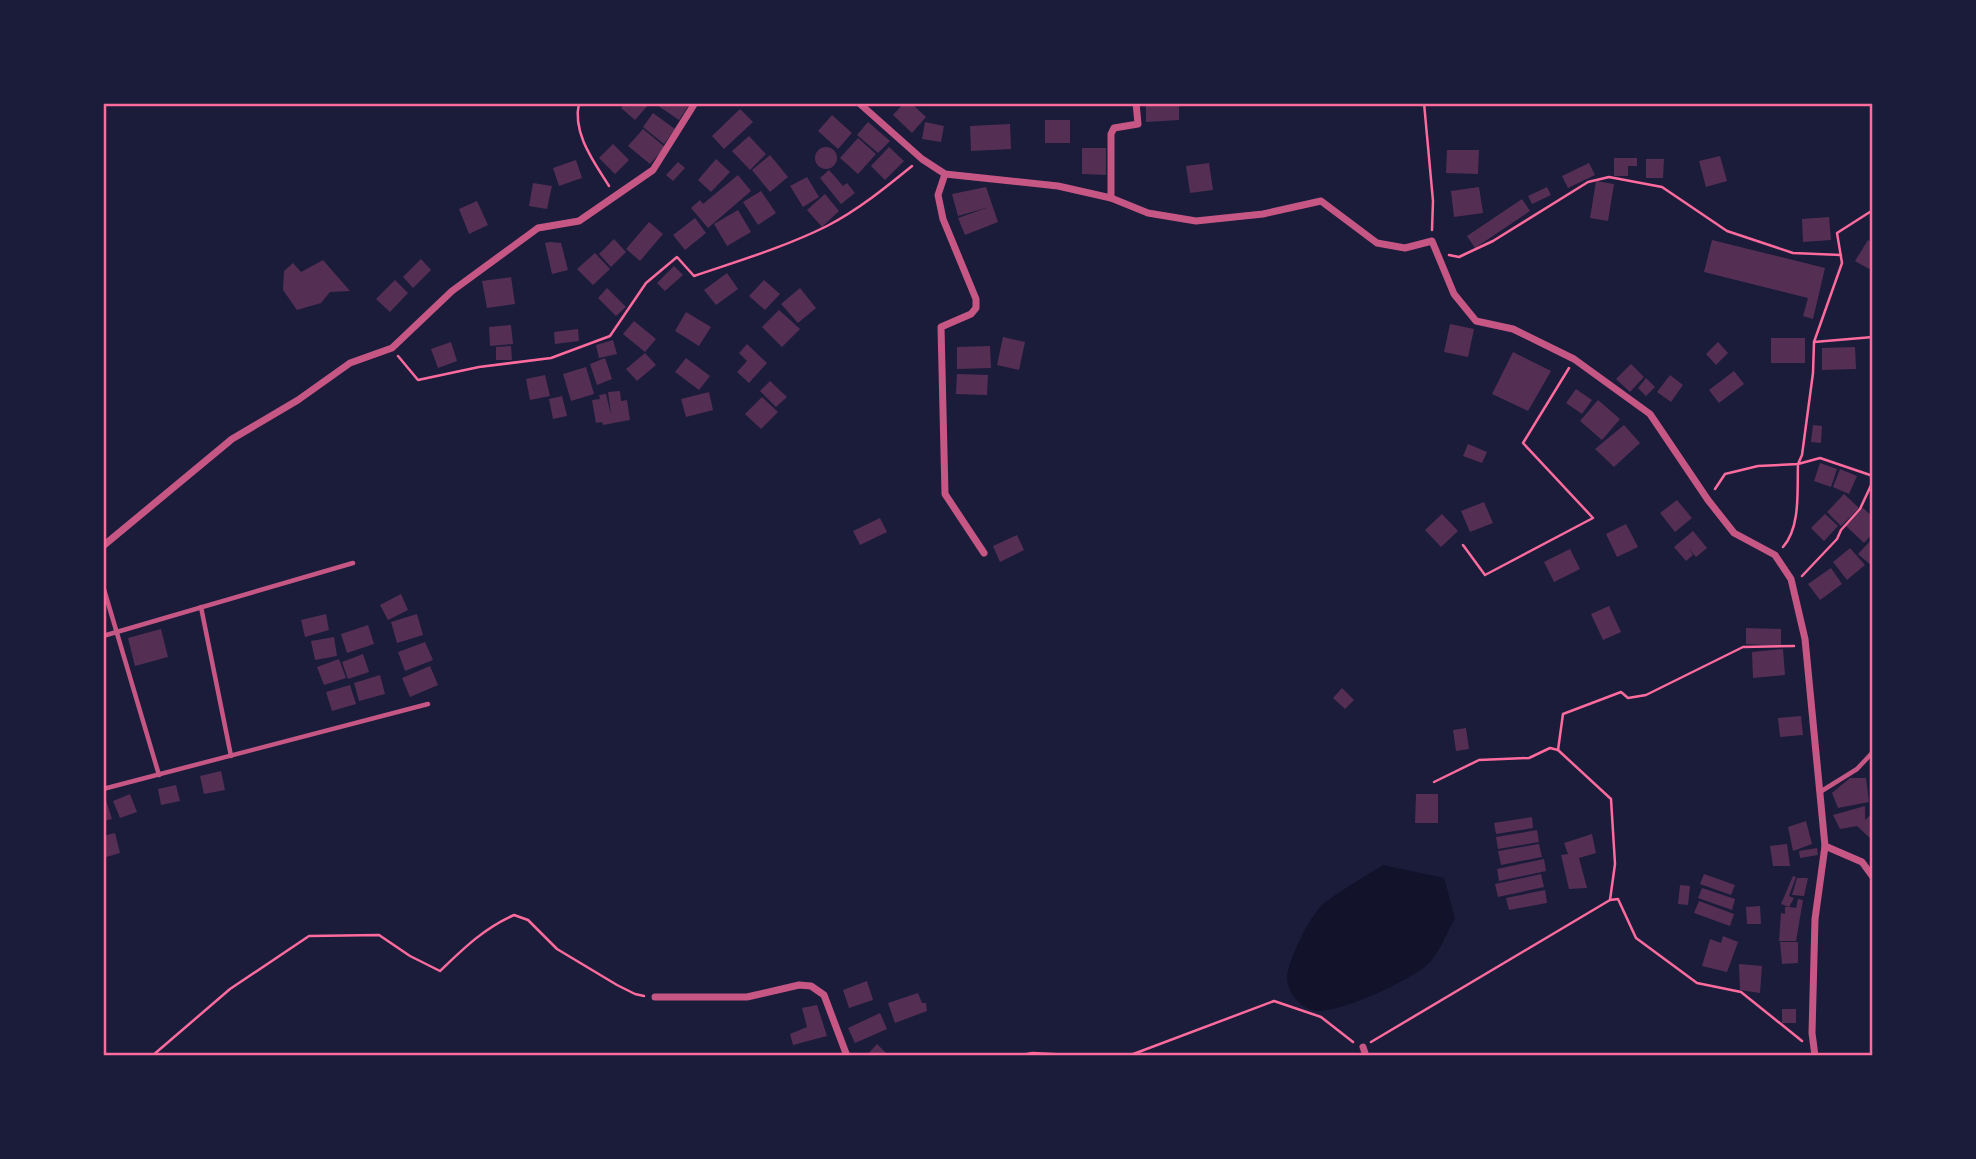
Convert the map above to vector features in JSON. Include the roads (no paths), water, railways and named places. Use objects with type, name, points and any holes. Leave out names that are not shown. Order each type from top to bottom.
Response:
[{"type":"street","points":[[103,546],[232,439],[299,400],[350,363],[392,348],[452,291],[538,228],[579,221],[653,170],[695,103]]},
{"type":"street","points":[[859,103],[922,159],[944,174],[1058,186],[1111,198],[1148,213],[1196,221],[1263,214],[1321,201],[1377,243],[1405,248],[1432,241],[1454,294],[1476,321],[1513,330],[1574,359],[1650,414],[1708,500],[1734,533],[1775,555],[1793,586],[1805,646],[1825,846],[1815,919],[1812,1033],[1815,1054]]},
{"type":"street","points":[[1111,198],[1111,134],[1114,128],[1138,124],[1136,103]]},
{"type":"street","points":[[944,174],[938,195],[943,219],[976,299],[976,308],[971,314],[941,327],[945,494],[984,553]]},
{"type":"street","points":[[1825,846],[1862,862],[1873,877]]},
{"type":"street","points":[[654,997],[747,997],[799,985],[811,986],[824,995],[847,1056]]},
{"type":"street","points":[[1363,1047],[1366,1056]]},
{"type":"lane","points":[[103,636],[354,562]]},
{"type":"lane","points":[[103,586],[159,775]]},
{"type":"lane","points":[[201,607],[231,756]]},
{"type":"lane","points":[[103,789],[428,704]]},
{"type":"lane","points":[[1819,793],[1857,769],[1873,752]]}]
